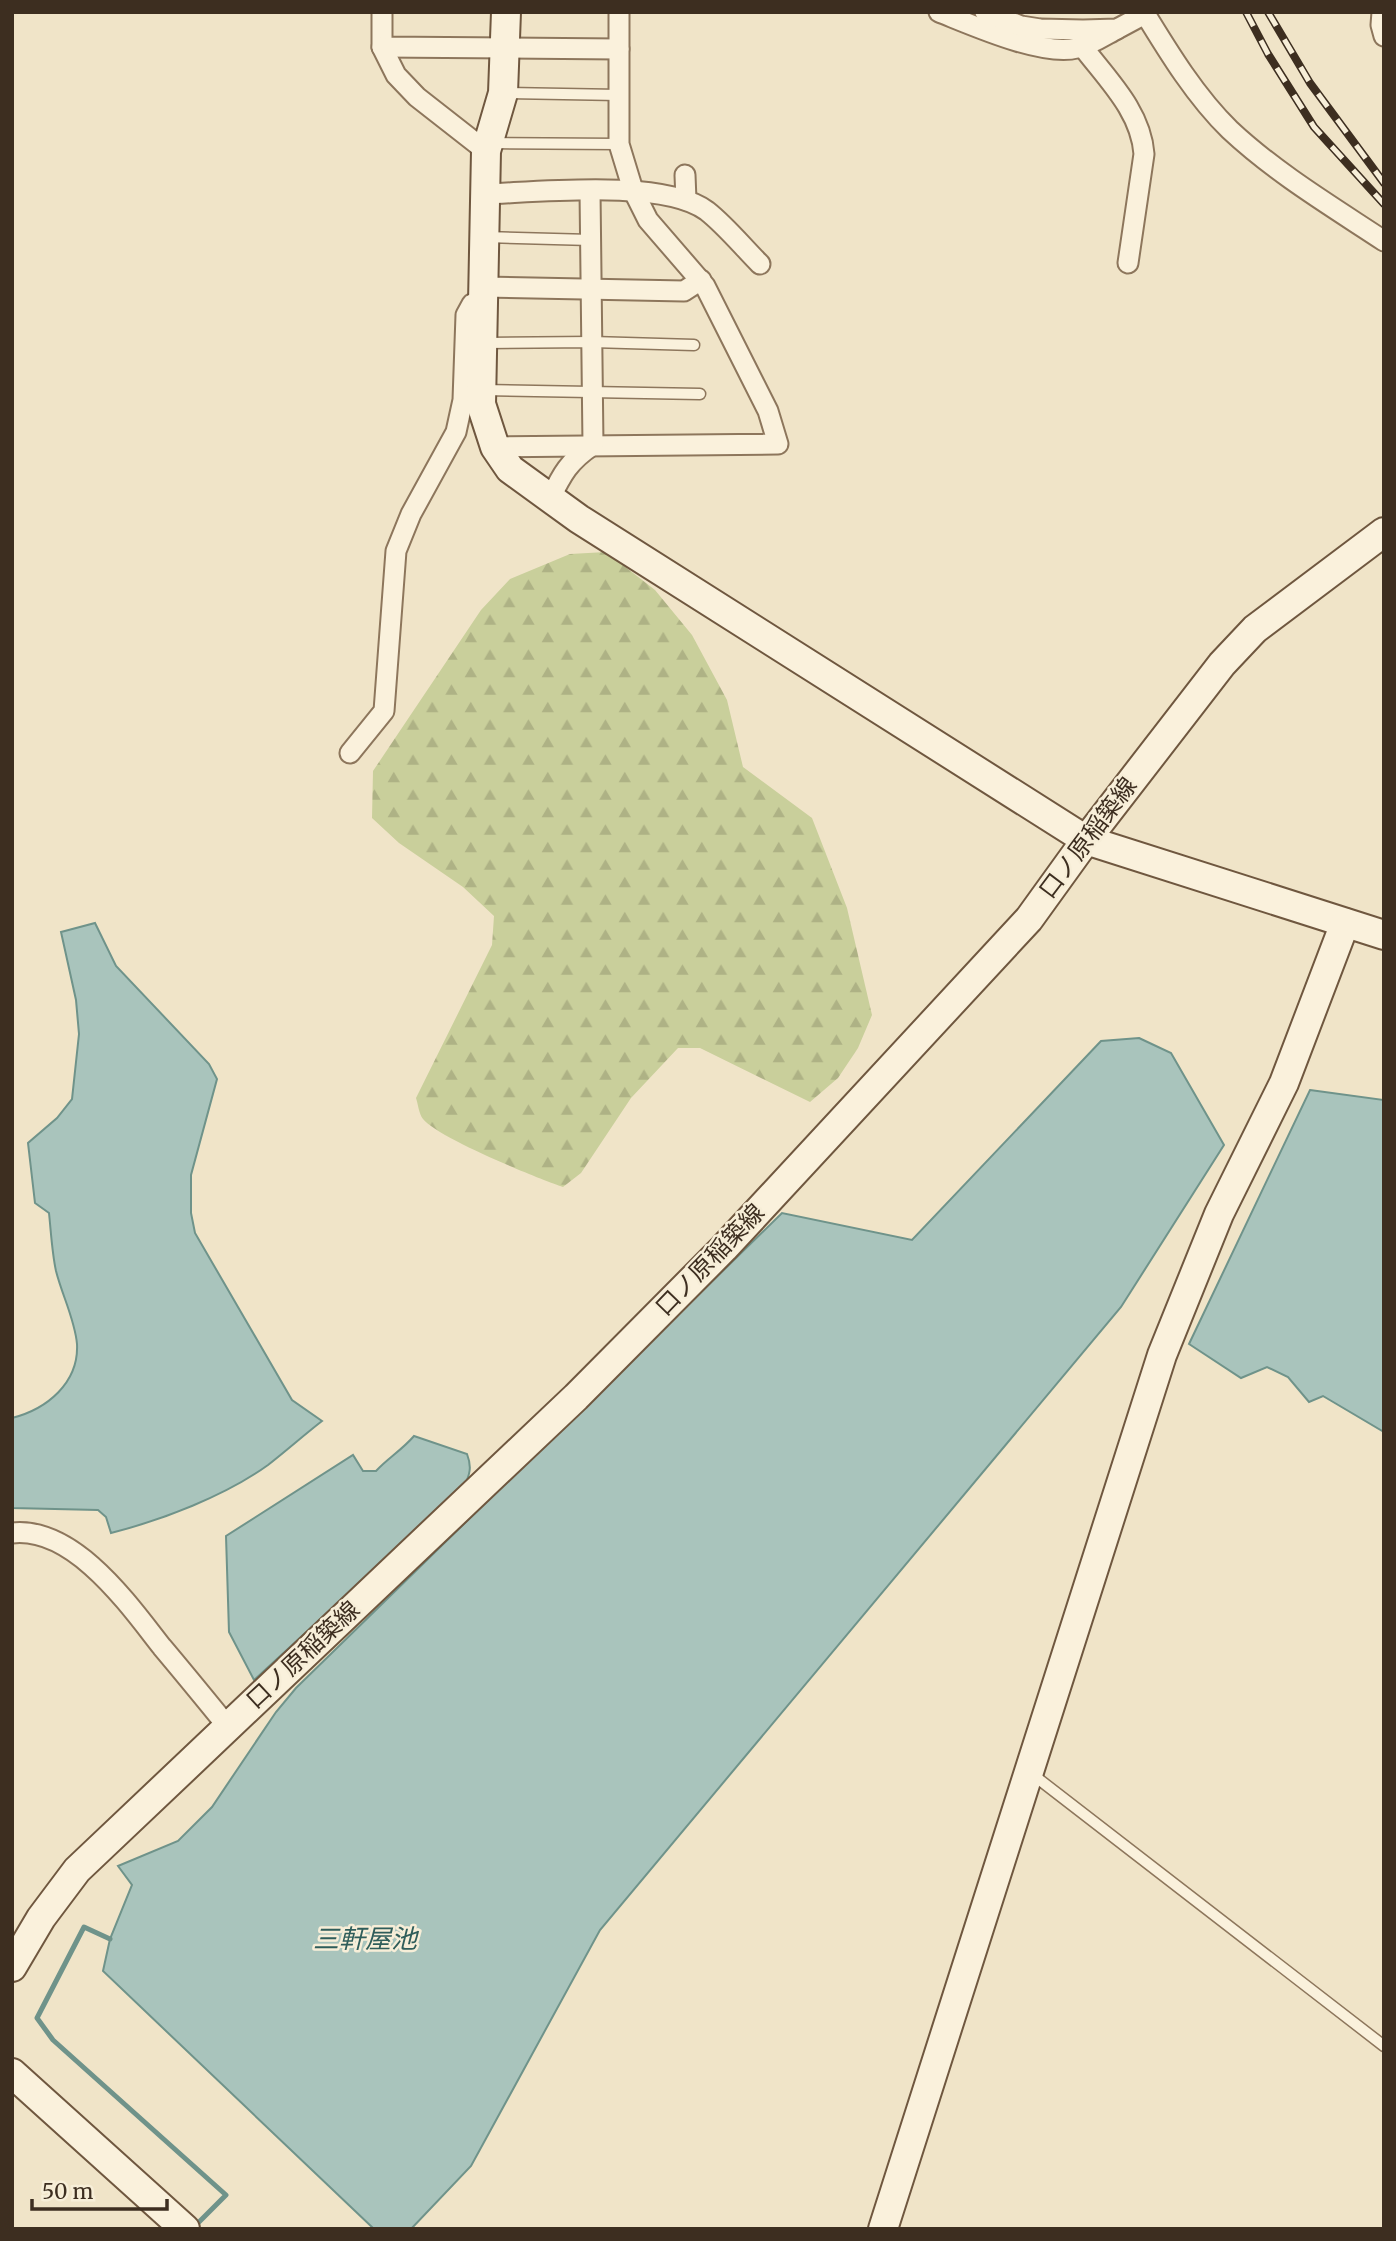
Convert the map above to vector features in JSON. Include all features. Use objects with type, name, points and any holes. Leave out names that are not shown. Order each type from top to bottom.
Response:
[{"type":"street","points":[[382,12],[382,47],[396,75],[417,97],[487,147]]},
{"type":"street","points":[[506,12],[503,93],[487,147],[481,404],[495,447],[510,469],[550,499],[1086,840],[1384,935]]},
{"type":"street","points":[[495,447],[778,444],[768,411],[701,280],[648,220],[633,190],[619,144],[619,12]]},
{"type":"street","points":[[939,12],[1039,47],[1063,50],[1082,46],[1145,13],[1186,77],[1229,129],[1278,170],[1384,241]]},
{"type":"street","points":[[985,12],[1021,26],[1040,29],[1117,29]]},
{"type":"street","points":[[1382,12],[1384,36]]},
{"type":"street","points":[[1082,46],[1131,110],[1143,141],[1144,154],[1128,262]]},
{"type":"street","points":[[382,47],[619,49]]},
{"type":"street","points":[[685,175],[686,200]]},
{"type":"street","points":[[486,194],[633,190],[686,200],[707,211],[760,264]]},
{"type":"street","points":[[590,191],[593,446]]},
{"type":"street","points":[[350,753],[384,711],[396,551],[411,514],[456,432],[463,400],[466,315],[472,304],[483,294],[591,289],[684,291],[701,280]]},
{"type":"street","points":[[550,499],[568,464],[593,446]]},
{"type":"street","name":"口ノ原稲築線","points":[[12,1967],[41,1918],[77,1870],[576,1397],[724,1248],[1029,919],[1086,840],[1222,664],[1255,629],[1384,532]]},
{"type":"street","points":[[883,2229],[1162,1355],[1219,1214],[1284,1083],[1345,923]]},
{"type":"street","points":[[12,1534],[21,1532],[50,1540],[79,1555],[107,1579],[228,1727]]},
{"type":"street","points":[[12,2073],[185,2229]]},
{"type":"lane","points":[[503,93],[619,95]]},
{"type":"lane","points":[[487,147],[619,144]]},
{"type":"lane","points":[[485,237],[590,240]]},
{"type":"lane","points":[[482,343],[694,345]]},
{"type":"lane","points":[[481,390],[700,394]]},
{"type":"lane","points":[[1029,1772],[1384,2046]]},
{"type":"green space","points":[[606,552],[655,590],[692,635],[727,700],[743,767],[812,818],[847,908],[872,1015],[858,1048],[838,1078],[810,1102],[700,1048],[678,1048],[631,1098],[581,1173],[563,1187],[467,1146],[432,1127],[423,1119],[416,1098],[492,945],[494,916],[463,887],[399,843],[372,818],[373,771],[481,610],[510,579],[570,554]]},
{"type":"water","points":[[95,923],[116,966],[209,1064],[217,1079],[191,1175],[191,1213],[195,1233],[292,1400],[322,1421],[268,1465],[232,1487],[172,1514],[111,1533],[106,1517],[98,1510],[12,1508],[12,1418],[37,1408],[58,1392],[73,1371],[76,1358],[74,1326],[55,1264],[49,1213],[35,1203],[28,1143],[57,1118],[72,1099],[79,1034],[76,1000],[61,932]]},
{"type":"water","name":"三軒屋池","points":[[1139,1038],[1171,1053],[1224,1145],[1121,1307],[600,1930],[471,2166],[411,2229],[374,2229],[103,1971],[110,1939],[132,1885],[118,1866],[178,1841],[212,1807],[276,1712],[296,1688],[782,1213],[912,1240],[1101,1041]]},
{"type":"water","points":[[1310,1090],[1384,1100],[1384,1432],[1323,1396],[1309,1402],[1288,1377],[1267,1367],[1241,1378],[1189,1344]]},
{"type":"water","points":[[414,1436],[467,1454],[470,1470],[464,1487],[254,1680],[229,1632],[226,1536],[353,1455],[363,1471],[376,1471]]},
{"type":"waterway","points":[[110,1939],[84,1927],[37,2018],[53,2040],[226,2195],[193,2228]]},
{"type":"railway","points":[[1246,12],[1268,54],[1314,127],[1384,204]]},
{"type":"railway","points":[[1268,12],[1310,83],[1384,183]]}]
